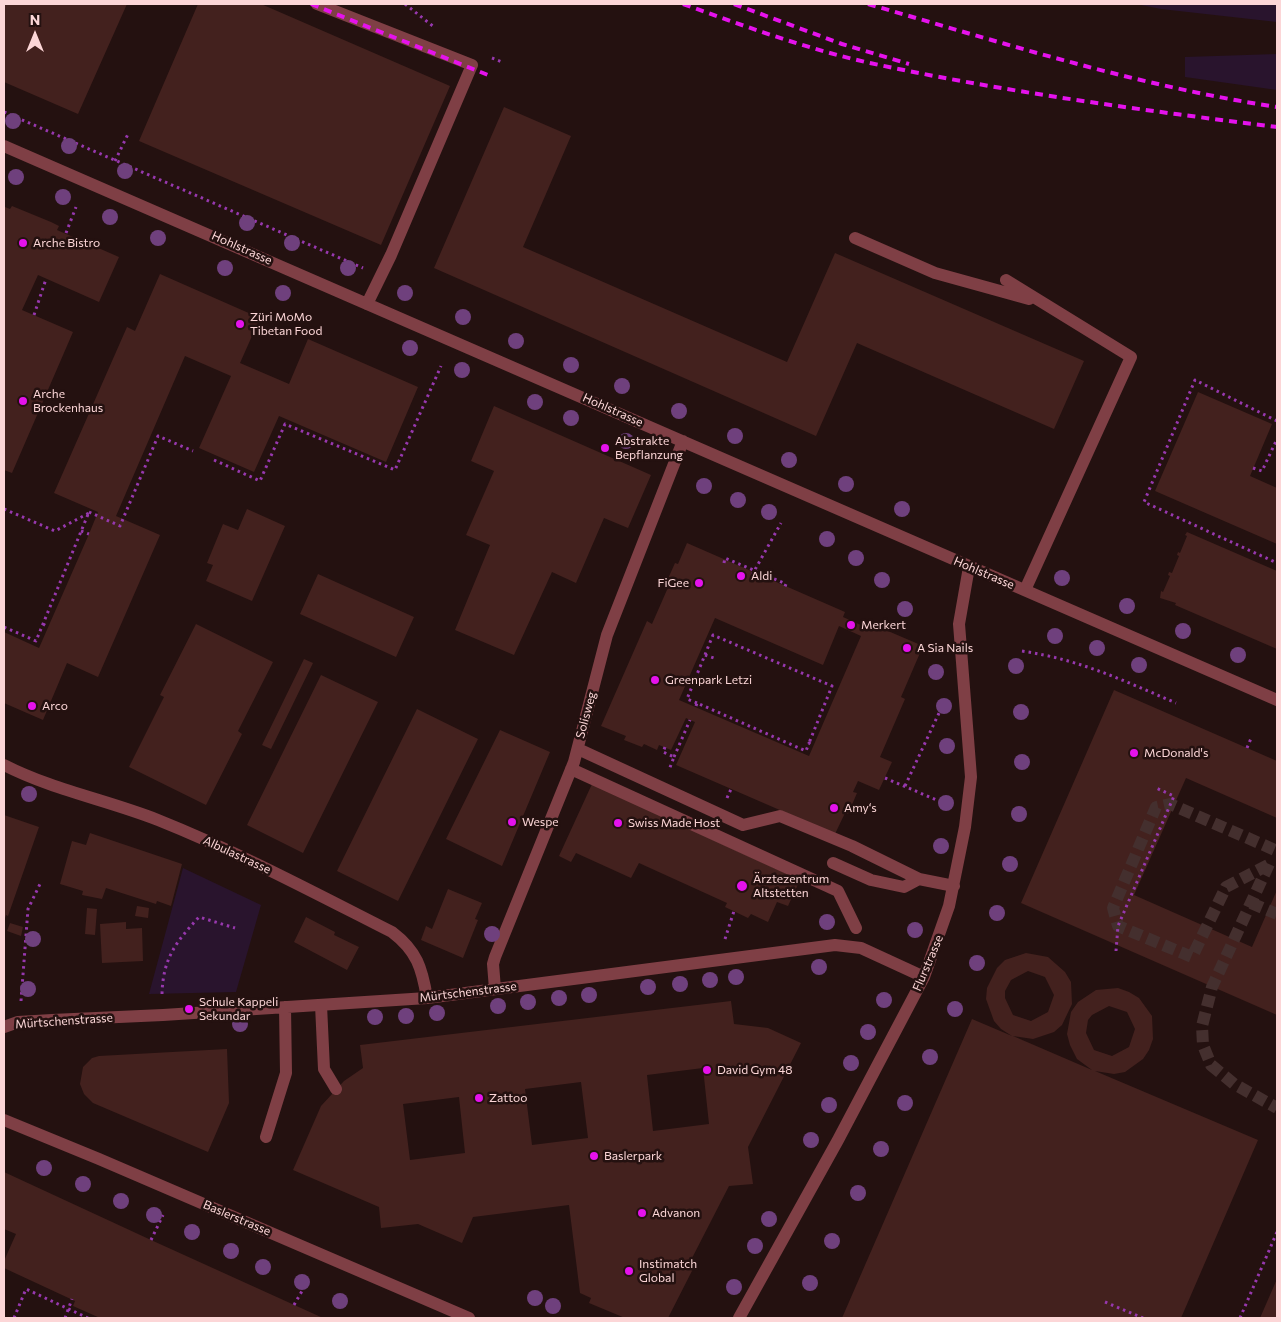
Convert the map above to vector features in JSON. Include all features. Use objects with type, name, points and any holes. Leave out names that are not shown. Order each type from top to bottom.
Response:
[{"type":"street","points":[[317,4],[472,65],[391,255],[367,304]]},
{"type":"street","name":"Hohlstrasse","points":[[4,146],[1277,700]]},
{"type":"street","points":[[855,238],[934,274],[1045,304]]},
{"type":"street","points":[[1006,280],[1130,357],[1025,590]]},
{"type":"street","name":"Solisweg","points":[[495,989],[493,964],[578,749],[607,635],[684,441]]},
{"type":"street","name":"Flurstrasse","points":[[739,1318],[838,1140],[924,977],[941,931],[954,886],[971,776],[959,624],[969,567]]},
{"type":"street","points":[[578,749],[743,825],[780,816],[852,846],[919,879],[954,886]]},
{"type":"street","name":"Albulastrasse","points":[[4,765],[70,792],[155,819],[206,840],[392,932],[408,947],[422,968],[426,998]]},
{"type":"street","points":[[572,765],[838,891],[856,928]]},
{"type":"street","points":[[833,863],[870,880],[904,887],[919,879]]},
{"type":"street","name":"Mürtschenstrasse","points":[[4,1027],[18,1022],[426,998],[846,944],[861,948],[924,977]]},
{"type":"street","points":[[321,1005],[324,1069],[336,1089]]},
{"type":"street","points":[[266,1137],[286,1073],[285,1007]]},
{"type":"street","name":"Baslerstrasse","points":[[4,1120],[99,1158],[469,1318]]},
{"type":"path","points":[[4,112],[115,162],[381,276]]},
{"type":"path","points":[[115,162],[129,132]]},
{"type":"path","points":[[66,233],[76,207]]},
{"type":"path","points":[[34,315],[46,279]]},
{"type":"path","points":[[214,460],[260,481],[285,424],[395,470],[441,366]]},
{"type":"path","points":[[1277,421],[1196,380],[1144,502],[1277,564]]},
{"type":"path","points":[[89,512],[120,526],[158,436],[193,451]]},
{"type":"path","points":[[1253,468],[1262,471],[1277,439]]},
{"type":"path","points":[[4,509],[56,531],[89,512]]},
{"type":"path","points":[[4,627],[36,641],[89,512]]},
{"type":"path","points":[[752,575],[781,523]]},
{"type":"path","points":[[82,531],[89,534]]},
{"type":"path","points":[[724,563],[726,558],[754,570],[786,584],[784,589]]},
{"type":"path","points":[[43,624],[48,627]]},
{"type":"path","points":[[713,635],[832,686],[811,744],[806,751],[696,705],[688,699],[705,655],[713,635]]},
{"type":"path","points":[[1022,651],[1059,657],[1101,670],[1176,703]]},
{"type":"path","points":[[705,655],[717,659]]},
{"type":"path","points":[[905,786],[939,713]]},
{"type":"path","points":[[674,757],[690,720]]},
{"type":"path","points":[[1247,748],[1252,736]]},
{"type":"path","points":[[885,778],[939,801]]},
{"type":"path","points":[[1116,951],[1118,926],[1174,796],[1156,788]]},
{"type":"path","points":[[20,1001],[28,910],[41,882]]},
{"type":"path","points":[[724,944],[734,911]]},
{"type":"path","points":[[162,995],[167,963],[175,944],[199,917],[234,928]]},
{"type":"path","points":[[151,1240],[163,1215]]},
{"type":"path","points":[[1240,1318],[1277,1232]]},
{"type":"path","points":[[294,1305],[310,1277]]},
{"type":"path","points":[[14,1318],[26,1289],[88,1318]]},
{"type":"path","points":[[65,1318],[72,1299]]},
{"type":"path","points":[[1105,1302],[1143,1318]]},
{"type":"shaded area","points":[[1136,4],[1277,4],[1277,22],[1161,9]]},
{"type":"shaded area","points":[[1277,54],[1277,90],[1185,77],[1185,57]]},
{"type":"shaded area","points":[[183,868],[261,905],[236,992],[149,994]]},
{"type":"building","points":[[4,4],[127,4],[78,114],[4,82]]},
{"type":"building","points":[[198,4],[261,4],[450,86],[381,245],[139,141]]},
{"type":"building","points":[[504,107],[571,136],[523,247],[787,362],[835,253],[1084,361],[1054,429],[857,343],[816,436],[434,268]]},
{"type":"building","points":[[12,206],[51,222],[59,226],[57,230],[119,257],[99,302],[38,275],[22,310],[73,332],[12,473],[4,470],[4,209],[5,207],[10,209]]},
{"type":"building","points":[[160,274],[260,318],[240,363],[289,384],[308,339],[418,387],[386,462],[279,416],[254,472],[199,448],[231,376],[185,356],[116,516],[160,535],[98,677],[67,663],[43,720],[4,703],[4,632],[39,648],[89,534],[98,512],[54,493],[127,327],[135,331]]},
{"type":"building","points":[[1198,392],[1272,424],[1250,476],[1277,488],[1277,544],[1155,491]]},
{"type":"building","points":[[494,406],[651,475],[628,528],[604,518],[576,583],[552,572],[514,655],[455,630],[490,545],[466,535],[494,471],[471,461]]},
{"type":"building","points":[[247,509],[285,526],[252,601],[206,581],[213,565],[207,563],[223,524],[238,530]]},
{"type":"building","points":[[1187,532],[1277,571],[1277,649],[1175,605],[1176,603],[1160,598],[1161,591],[1163,592],[1170,576],[1168,575],[1169,572],[1172,573],[1179,556],[1177,555],[1178,552],[1180,553]]},
{"type":"building","name":"Greenpark Letzi","points":[[687,543],[845,612],[843,617],[865,627],[867,622],[923,646],[901,697],[905,699],[880,757],[892,762],[879,790],[858,781],[853,792],[857,793],[848,814],[845,813],[835,834],[676,765],[695,722],[686,718],[671,750],[659,745],[657,750],[644,744],[642,747],[624,740],[626,736],[601,726],[647,621],[652,624],[670,583],[667,581],[675,563],[678,564]],"holes":[[[715,618],[823,665],[839,626],[861,636],[809,756],[679,700]]]},
{"type":"building","points":[[318,574],[414,617],[396,657],[300,614]]},
{"type":"building","points":[[196,624],[273,662],[238,731],[242,734],[206,805],[129,767],[164,697],[160,695]]},
{"type":"building","points":[[304,659],[313,663],[271,749],[262,745]]},
{"type":"building","points":[[321,675],[378,702],[303,853],[247,825]]},
{"type":"building","points":[[1114,690],[1277,761],[1277,818],[1186,778],[1134,895],[1252,947],[1277,890],[1277,1015],[1021,903]]},
{"type":"building","points":[[417,709],[478,739],[398,901],[337,871]]},
{"type":"building","points":[[500,730],[550,752],[502,866],[446,839]]},
{"type":"building","points":[[592,784],[800,880],[788,906],[777,902],[768,922],[751,914],[748,918],[725,907],[727,903],[639,863],[631,878],[576,853],[571,862],[559,856]]},
{"type":"building","points":[[4,815],[39,827],[8,916],[6,915],[4,921]]},
{"type":"building","points":[[90,833],[182,864],[171,906],[157,901],[156,904],[106,888],[102,899],[82,895],[83,891],[60,884],[72,841],[86,845]]},
{"type":"building","points":[[448,889],[482,903],[475,919],[478,920],[463,958],[421,940],[426,926],[432,929]]},
{"type":"building","points":[[137,906],[149,908],[148,918],[135,916]]},
{"type":"building","points":[[87,908],[97,909],[95,935],[85,934]]},
{"type":"building","points":[[306,917],[335,932],[334,935],[359,947],[347,970],[294,942]]},
{"type":"building","points":[[126,922],[126,929],[142,928],[143,961],[102,963],[100,924]]},
{"type":"building","points":[[10,923],[23,927],[21,936],[7,931]]},
{"type":"building","points":[[1026,953],[1048,957],[1065,972],[1071,982],[1072,1004],[1062,1025],[1054,1032],[1033,1039],[1013,1036],[1092,1070],[1077,1059],[1070,1045],[1067,1034],[1071,1012],[1078,1002],[1096,990],[1118,988],[1129,992],[1139,998],[1152,1016],[1153,1039],[1149,1050],[1143,1059],[1125,1072],[1114,1074],[1095,1071],[1258,1140],[1181,1318],[842,1318],[972,1019],[1012,1036],[1001,1029],[994,1021],[986,999],[987,988],[997,968],[1005,960]],"holes":[[[1028,971],[1045,977],[1054,995],[1048,1012],[1031,1021],[1013,1015],[1005,998],[1005,991],[1011,980]],[[1109,1006],[1127,1012],[1135,1029],[1129,1047],[1112,1056],[1094,1050],[1086,1033],[1088,1020],[1092,1015]]]},
{"type":"building","name":"Baslerpark","points":[[731,1001],[734,1024],[768,1028],[801,1043],[748,1147],[753,1184],[729,1186],[690,1262],[695,1265],[668,1318],[625,1318],[589,1303],[591,1298],[580,1293],[569,1205],[473,1217],[462,1243],[418,1224],[381,1228],[379,1207],[293,1170],[321,1106],[344,1081],[363,1068],[360,1045]],"holes":[[[703,1068],[709,1124],[653,1131],[647,1075]],[[581,1082],[588,1138],[532,1145],[525,1089]],[[459,1097],[465,1153],[410,1160],[403,1104]]]},
{"type":"building","points":[[227,1049],[229,1103],[208,1152],[93,1103],[84,1094],[80,1084],[83,1067],[92,1058],[99,1056]]},
{"type":"building","points":[[4,1172],[323,1318],[100,1318],[73,1306],[75,1301],[4,1268],[4,1261],[16,1234],[4,1229]]},
{"type":"building","points":[[1277,1279],[1277,1318],[1260,1318]]},
{"type":"tunnel","points":[[1268,865],[1226,887],[1192,957],[1118,926],[1113,908],[1156,807],[1170,804],[1275,850]]},
{"type":"tunnel","points":[[1269,864],[1212,987],[1202,1026],[1203,1045],[1211,1065],[1234,1084],[1277,1108]]},
{"type":"tunnel","points":[[1251,903],[1277,914]]},
{"type":"railway","points":[[311,4],[488,75]]},
{"type":"railway","points":[[683,4],[799,44],[870,63],[1022,92],[1277,127]]},
{"type":"railway","points":[[734,4],[842,44],[909,64]]},
{"type":"railway","points":[[868,4],[1020,48],[1173,88],[1277,107]]},
{"type":"place","name":"Arche Bistro","points":[[23,243]]},
{"type":"place","name":"Züri MoMo Tibetan Food","points":[[240,324]]},
{"type":"place","name":"Arche Brockenhaus","points":[[23,401]]},
{"type":"place","name":"Abstrakte Bepflanzung","points":[[605,448]]},
{"type":"place","name":"Aldi","points":[[741,576]]},
{"type":"place","name":"FiGee","points":[[699,583]]},
{"type":"place","name":"Merkert","points":[[851,625]]},
{"type":"place","name":"A Sia Nails","points":[[907,648]]},
{"type":"place","name":"Greenpark Letzi","points":[[655,680]]},
{"type":"place","name":"Arco","points":[[32,706]]},
{"type":"place","name":"McDonald's","points":[[1134,753]]},
{"type":"place","name":"Amy‘s","points":[[834,808]]},
{"type":"place","name":"Wespe","points":[[512,822]]},
{"type":"place","name":"Swiss Made Host","points":[[618,823]]},
{"type":"place","name":"Ärztezentrum Altstetten","points":[[742,886]]},
{"type":"place","name":"Schule Kappeli Sekundar","points":[[189,1009]]},
{"type":"place","name":"David Gym 48","points":[[707,1070]]},
{"type":"place","name":"Zattoo","points":[[479,1098]]},
{"type":"place","name":"Baslerpark","points":[[594,1156]]},
{"type":"place","name":"Advanon","points":[[642,1213]]},
{"type":"place","name":"Instimatch Global","points":[[629,1271]]}]
